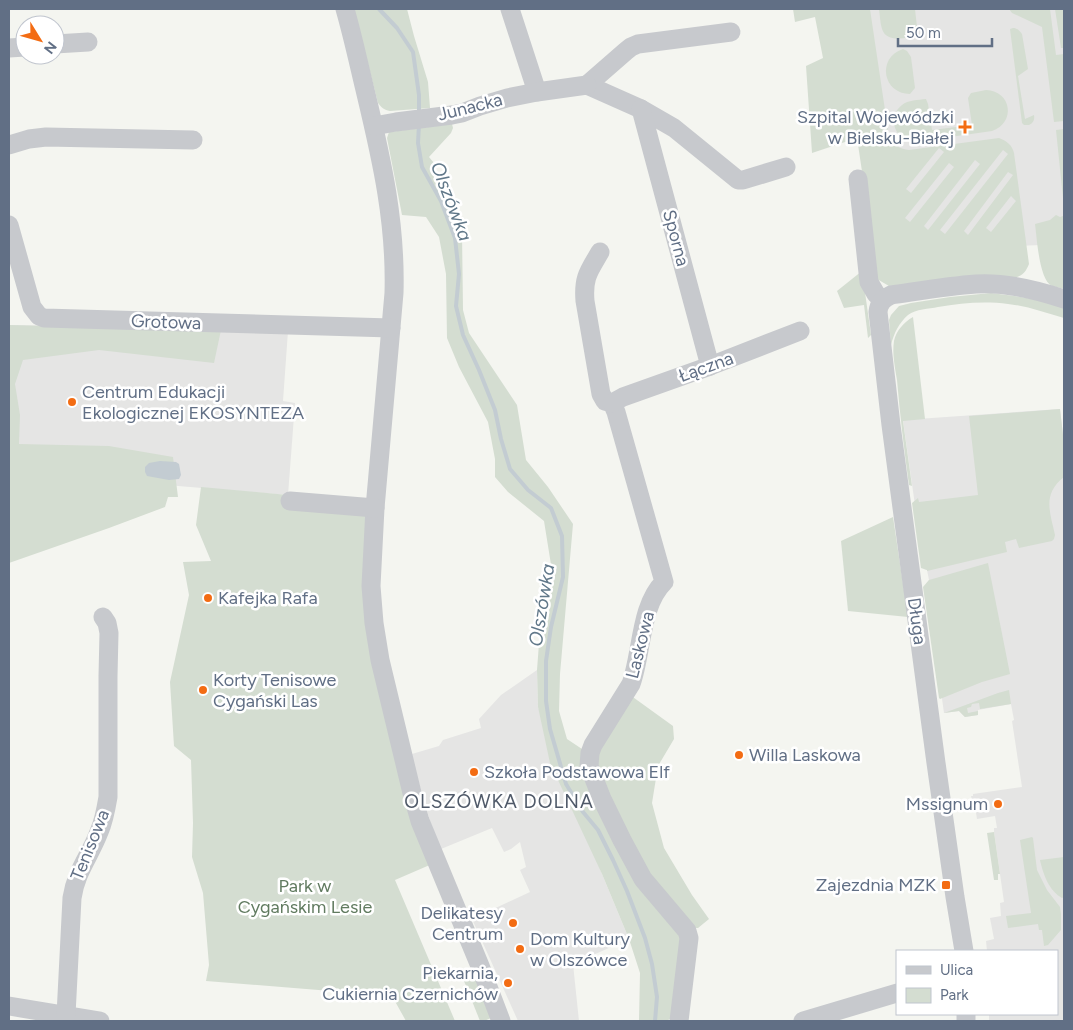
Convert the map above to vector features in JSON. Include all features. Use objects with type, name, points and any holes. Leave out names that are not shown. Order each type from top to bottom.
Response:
[{"type":"street","points":[[345,9],[386,182],[393,242],[394,284],[375,508],[371,586],[374,622],[383,669],[420,821],[501,1021]]},
{"type":"street","points":[[510,9],[537,92]]},
{"type":"street","points":[[731,32],[638,44],[626,51],[587,85],[641,110],[674,128],[738,180],[786,167]]},
{"type":"street","points":[[65,43],[88,42]]},
{"type":"street","name":"Junacka","points":[[374,126],[462,113],[494,102],[537,92],[587,85]]},
{"type":"street","name":"Sporna","points":[[641,110],[710,366]]},
{"type":"street","points":[[9,145],[29,139],[46,137],[193,140]]},
{"type":"street","points":[[858,178],[869,282],[872,289],[887,298],[968,285],[993,284],[1041,292],[1064,299]]},
{"type":"street","name":"Grotowa","points":[[9,225],[32,307],[39,316],[44,318],[391,328]]},
{"type":"street","name":"Laskowa","points":[[600,252],[586,279],[584,288],[601,394],[605,401],[612,403],[616,412],[664,582],[653,595],[650,604],[632,684],[593,745],[589,766],[602,799],[632,860],[643,878],[687,931],[689,938],[679,1021]]},
{"type":"street","name":"Długa","points":[[887,298],[879,307],[878,312],[891,424],[936,763],[964,950]]},
{"type":"street","name":"Łączna","points":[[612,403],[800,331]]},
{"type":"street","points":[[290,501],[375,508]]},
{"type":"street","name":"Tenisowa","points":[[66,1015],[74,887],[78,874],[99,834],[106,815],[108,797],[109,633],[108,624],[102,617]]},
{"type":"street","points":[[803,1021],[896,993]]},
{"type":"street","points":[[9,1006],[100,1021]]},
{"type":"shaded area","name":"Szpital Wojewódzki w Bielsku-Białej","points":[[849,9],[1064,9],[1064,265],[1041,245],[941,249],[885,262]]},
{"type":"shaded area","points":[[9,325],[288,331],[283,401],[295,403],[288,495],[178,486],[28,460],[9,454]]},
{"type":"shaded area","points":[[1060,409],[1064,437],[1064,1021],[989,1021],[989,1015],[1058,1015],[1058,950],[987,950],[986,941],[994,939],[990,918],[1001,916],[1000,903],[1004,902],[994,832],[994,828],[997,828],[995,816],[977,819],[974,800],[972,800],[971,796],[973,794],[1022,787],[1012,721],[1014,720],[1011,704],[978,710],[978,715],[965,717],[959,711],[944,713],[926,584],[929,580],[927,570],[924,569],[903,420]]},
{"type":"shaded area","points":[[160,461],[176,462],[179,464],[181,475],[179,479],[169,480],[147,476],[145,467],[149,463]]},
{"type":"shaded area","points":[[537,670],[538,707],[629,939],[573,964],[579,1021],[518,1021],[472,919],[530,892],[520,870],[526,867],[520,842],[504,852],[492,828],[441,849],[430,821],[412,754],[439,746],[443,740],[481,728],[479,719],[501,695]]},
{"type":"green space","points":[[354,9],[407,9],[428,82],[430,108],[390,111],[378,103]]},
{"type":"green space","points":[[793,9],[870,9],[889,137],[893,143],[903,149],[909,150],[999,138],[1007,142],[1014,153],[1029,264],[1023,273],[1014,278],[889,286],[877,279],[857,138],[812,153],[806,66],[823,58],[815,17],[795,22]],"holes":[[[939,148],[944,152],[911,193],[906,189]],[[1003,150],[1008,154],[945,234],[940,230]],[[975,160],[980,164],[928,230],[924,226]],[[949,163],[954,167],[910,222],[905,218]],[[1008,172],[1013,175],[968,235],[964,231]],[[1011,196],[1016,201],[991,232],[986,228]]]},
{"type":"green space","points":[[879,9],[915,9],[918,36],[888,37],[882,29]]},
{"type":"green space","points":[[1009,9],[1050,9],[1056,55],[1064,54],[1064,121],[1054,122],[1042,27],[1012,13]]},
{"type":"green space","points":[[1055,9],[1064,9],[1064,48],[1061,48]]},
{"type":"green space","points":[[1010,29],[1018,29],[1022,34],[1028,69],[1018,76],[1025,119],[1034,115],[1032,123],[1029,125],[1022,123]]},
{"type":"green space","points":[[903,49],[911,57],[915,88],[910,94],[894,88],[886,75],[886,67],[889,60],[894,54]]},
{"type":"green space","points":[[986,90],[1001,96],[1006,101],[1008,108],[1008,115],[1005,121],[1000,127],[992,131],[915,142],[908,141],[902,137],[895,128],[894,116],[904,103],[926,99],[932,130],[972,125],[968,98],[971,93]]},
{"type":"green space","points":[[452,124],[451,133],[429,157],[434,163],[430,170],[448,199],[462,232],[463,310],[469,333],[517,405],[526,460],[548,487],[573,524],[560,674],[559,711],[567,739],[585,751],[584,762],[683,933],[671,1018],[667,1021],[639,1021],[640,973],[629,939],[602,874],[550,763],[538,707],[537,670],[540,630],[553,577],[544,521],[508,492],[495,477],[495,459],[488,422],[459,367],[447,338],[446,274],[439,237],[426,217],[402,215],[387,138],[389,132]]},
{"type":"green space","points":[[1064,129],[1064,208],[1056,130]]},
{"type":"green space","points":[[1064,213],[1064,289],[1052,286],[1044,276],[1039,258],[1035,224],[1050,220],[1056,215],[1063,216]]},
{"type":"green space","points":[[862,271],[871,335],[868,338],[864,305],[844,308],[837,291]]},
{"type":"green space","points":[[991,293],[1028,298],[1064,308],[1064,318],[1029,308],[999,303],[964,304],[919,310],[911,313],[902,321],[897,328],[891,345],[889,320],[899,306],[950,297]]},
{"type":"green space","points":[[913,317],[925,419],[903,421],[912,486],[909,485],[907,472],[893,350],[895,337],[899,330]]},
{"type":"green space","points":[[9,325],[221,330],[214,363],[99,350],[23,360],[15,384],[20,415],[19,444],[109,446],[173,457],[178,497],[168,497],[165,507],[9,563]]},
{"type":"green space","points":[[1060,409],[1064,437],[1064,477],[1057,483],[1050,497],[1049,504],[1055,535],[1054,539],[1019,548],[1016,539],[1005,542],[1007,552],[927,571],[921,568],[912,503],[918,498],[919,502],[978,495],[969,416]]},
{"type":"green space","name":"Park w Cygańskim Lesie","points":[[201,487],[288,495],[367,514],[367,555],[432,864],[395,880],[455,1021],[406,1021],[392,996],[206,981],[209,965],[203,893],[192,857],[191,760],[174,746],[170,682],[189,595],[183,562],[211,561],[196,525]]},
{"type":"green space","points":[[893,517],[908,617],[848,611],[841,541]]},
{"type":"green space","points":[[988,563],[1010,674],[982,682],[940,699],[923,587],[929,580]]},
{"type":"green space","points":[[1009,690],[1011,704],[980,709],[979,703],[972,704],[971,707],[967,708],[968,713],[978,711],[978,715],[965,717],[959,711],[944,713],[998,693]]},
{"type":"green space","points":[[630,695],[673,726],[674,739],[658,766],[652,803],[664,848],[692,895],[709,919],[698,928],[692,928],[661,897],[595,771],[597,747]]},
{"type":"green space","points":[[994,832],[1000,874],[998,874],[998,880],[994,880],[987,833]]},
{"type":"green space","points":[[1032,837],[1037,870],[1047,890],[1060,907],[1061,914],[1061,930],[1048,945],[1044,946],[1042,930],[1039,930],[1038,924],[1008,928],[1006,916],[1031,913],[1020,840]]},
{"type":"green space","points":[[1064,857],[1064,897],[1062,898],[1050,887],[1040,860]]},
{"type":"green space","points":[[475,977],[491,1018],[484,1021],[480,1021],[464,981]]},
{"type":"waterway","name":"Olszówka","points":[[379,9],[397,28],[413,52],[419,95],[419,114]]},
{"type":"waterway","name":"Olszówka","points":[[419,124],[418,143],[422,167],[441,201],[455,238],[459,274],[456,306],[463,335],[495,410],[510,469],[528,490],[551,508],[562,536],[563,577],[551,627],[546,661],[546,701],[550,729],[566,784],[583,812],[598,830],[627,891],[645,938],[652,964],[657,997],[655,1021]]},
{"type":"place","name":"Szpital Wojewódzki w Bielsku-Białej","points":[[965,127]]},
{"type":"place","name":"Centrum Edukacji Ekologicznej EKOSYNTEZA","points":[[72,402]]},
{"type":"place","name":"Kafejka Rafa","points":[[208,598]]},
{"type":"place","name":"Korty Tenisowe Cygański Las","points":[[203,690]]},
{"type":"place","name":"Willa Laskowa","points":[[739,755]]},
{"type":"place","name":"Szkoła Podstawowa Elf","points":[[474,772]]},
{"type":"place","name":"Mssignum","points":[[998,804]]},
{"type":"place","name":"Zajezdnia MZK","points":[[946,885]]},
{"type":"place","name":"Delikatesy Centrum","points":[[513,923]]},
{"type":"place","name":"Dom Kultury w Olszówce","points":[[520,949]]},
{"type":"place","name":"Piekarnia, Cukiernia Czernichów","points":[[508,983]]},
{"type":"district","name":"OLSZÓWKA DOLNA","points":[[499,801]]}]
